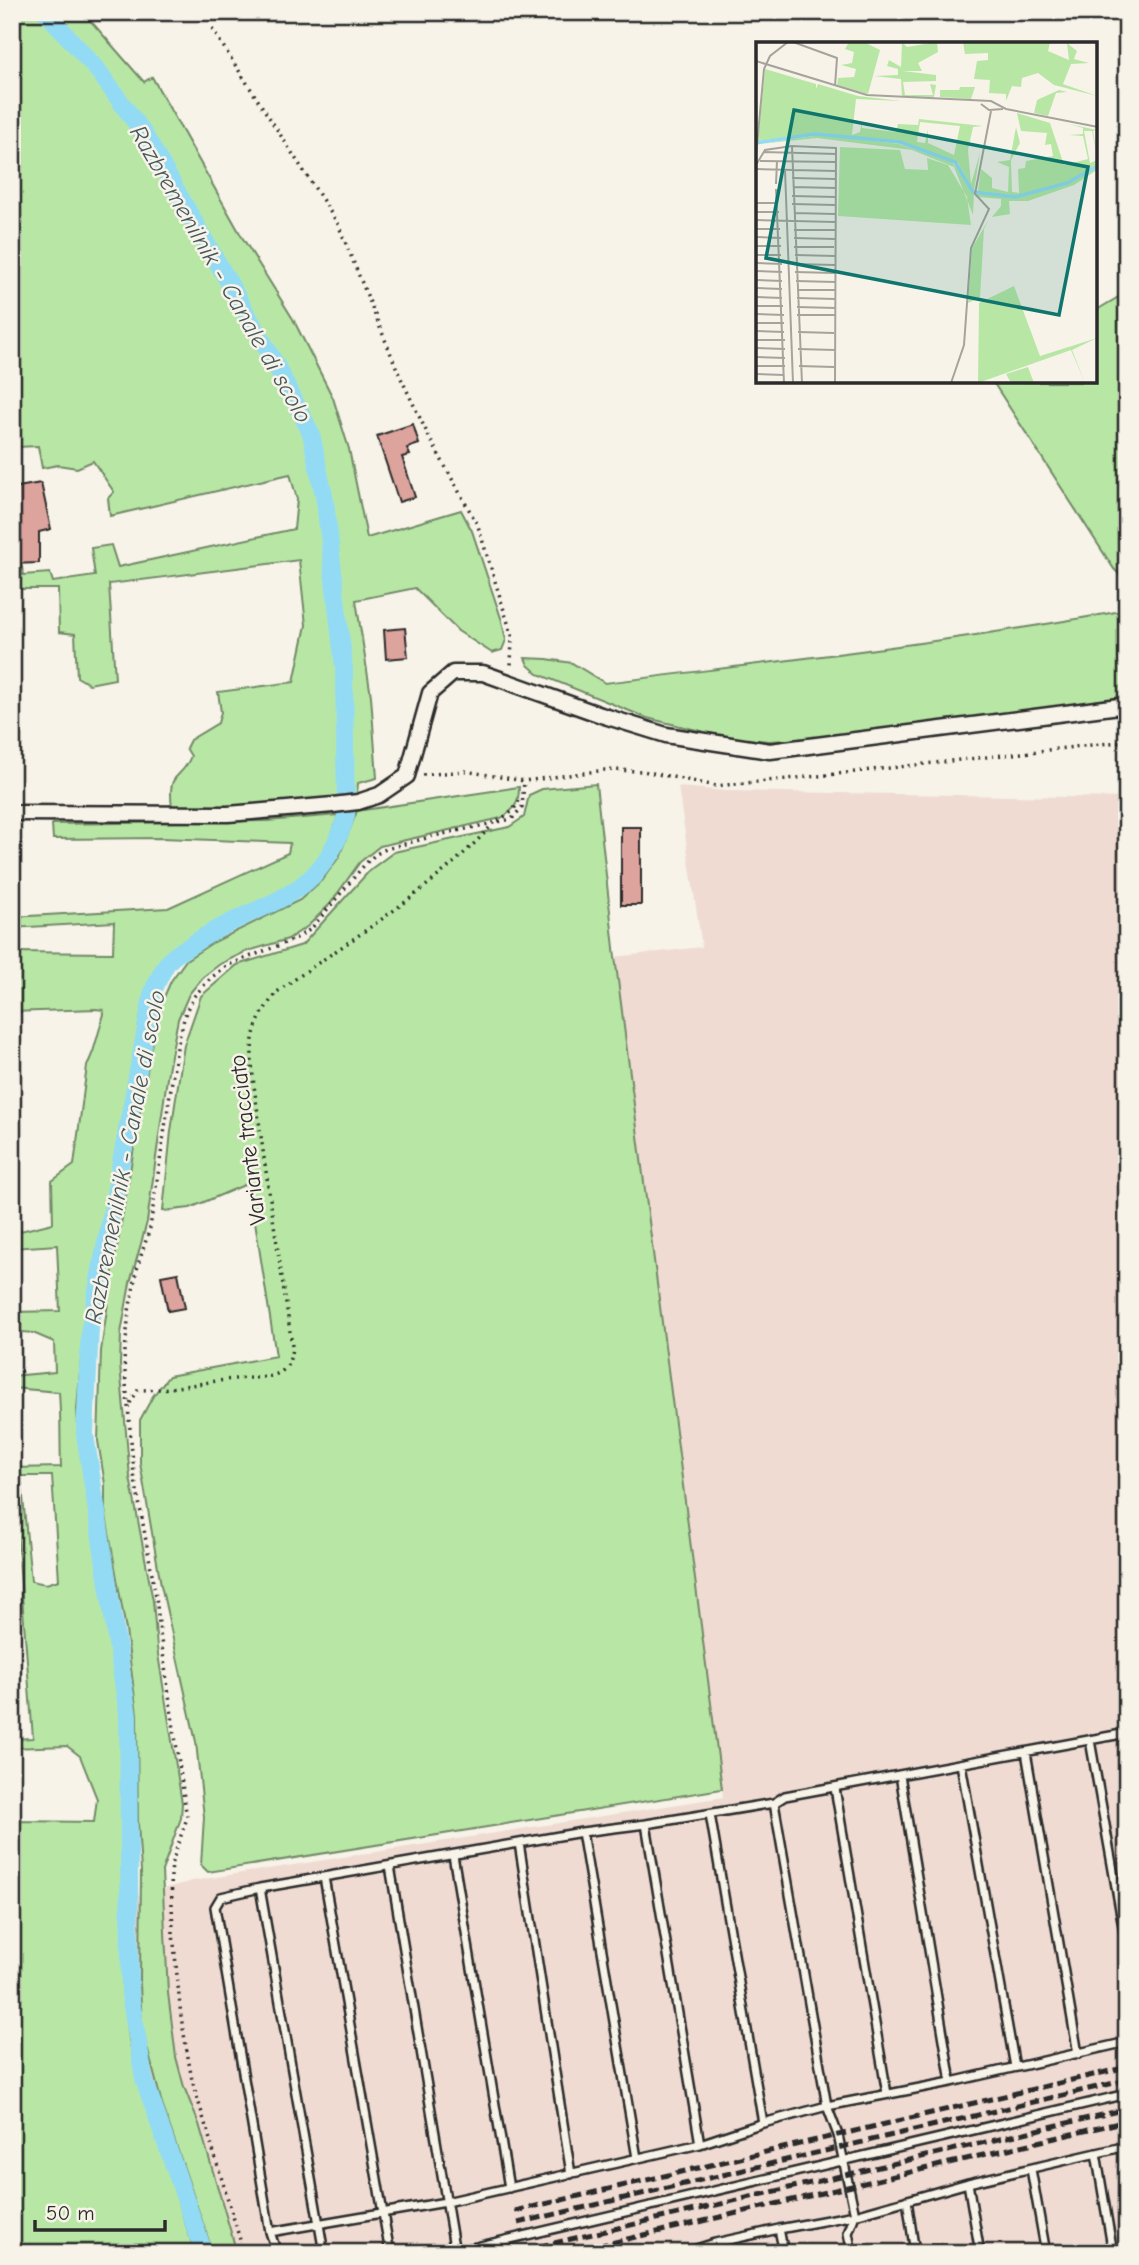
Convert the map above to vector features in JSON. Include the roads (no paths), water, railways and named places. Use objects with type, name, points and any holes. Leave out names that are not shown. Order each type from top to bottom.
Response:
[{"type":"street","points":[[12,813],[228,814],[358,802],[379,794],[407,776],[430,693],[453,673],[484,673],[666,735],[770,751],[1127,705]]},
{"type":"lane","points":[[277,2253],[270,2232],[215,1907],[221,1897],[582,1832],[774,1803],[785,1796],[1127,1733]]},
{"type":"lane","points":[[1090,1740],[1127,1949]]},
{"type":"lane","points":[[1026,1752],[1078,2054]]},
{"type":"lane","points":[[961,1764],[1015,2067]]},
{"type":"lane","points":[[900,1775],[951,2082]]},
{"type":"lane","points":[[835,1788],[887,2094]]},
{"type":"lane","points":[[774,1803],[827,2106],[838,2135],[855,2215],[848,2233],[852,2253]]},
{"type":"lane","points":[[710,1814],[763,2123]]},
{"type":"lane","points":[[646,1824],[700,2144]]},
{"type":"lane","points":[[582,1832],[637,2158]]},
{"type":"lane","points":[[519,1843],[571,2174]]},
{"type":"lane","points":[[453,1855],[509,2188]]},
{"type":"lane","points":[[390,1866],[455,2252],[1127,2094]]},
{"type":"lane","points":[[324,1877],[390,2253]]},
{"type":"lane","points":[[260,1888],[324,2253]]},
{"type":"lane","points":[[270,2232],[446,2202],[700,2144],[827,2106],[951,2082],[1127,2042]]},
{"type":"lane","points":[[684,2253],[715,2243],[855,2215],[968,2183],[1127,2146]]},
{"type":"lane","points":[[1096,2153],[1113,2253]]},
{"type":"lane","points":[[1031,2169],[1046,2253]]},
{"type":"lane","points":[[968,2183],[980,2253]]},
{"type":"lane","points":[[907,2200],[915,2253]]},
{"type":"lane","points":[[779,2229],[784,2253]]},
{"type":"lane","points":[[715,2243],[717,2253]]},
{"type":"waterway","name":"Razbremenilnik - Canale di scolo","points":[[46,12],[99,72],[144,134],[275,363],[311,433],[325,501],[344,668],[346,816],[335,845],[321,866],[288,895],[223,926],[171,959],[153,991],[90,1328],[85,1434],[128,1715],[130,1994],[144,2079],[204,2253]]},
{"type":"railway","points":[[515,2211],[1127,2067]]},
{"type":"railway","points":[[518,2223],[1127,2080]]},
{"type":"railway","points":[[524,2250],[1127,2109]]},
{"type":"railway","points":[[568,2253],[1127,2121]]}]
